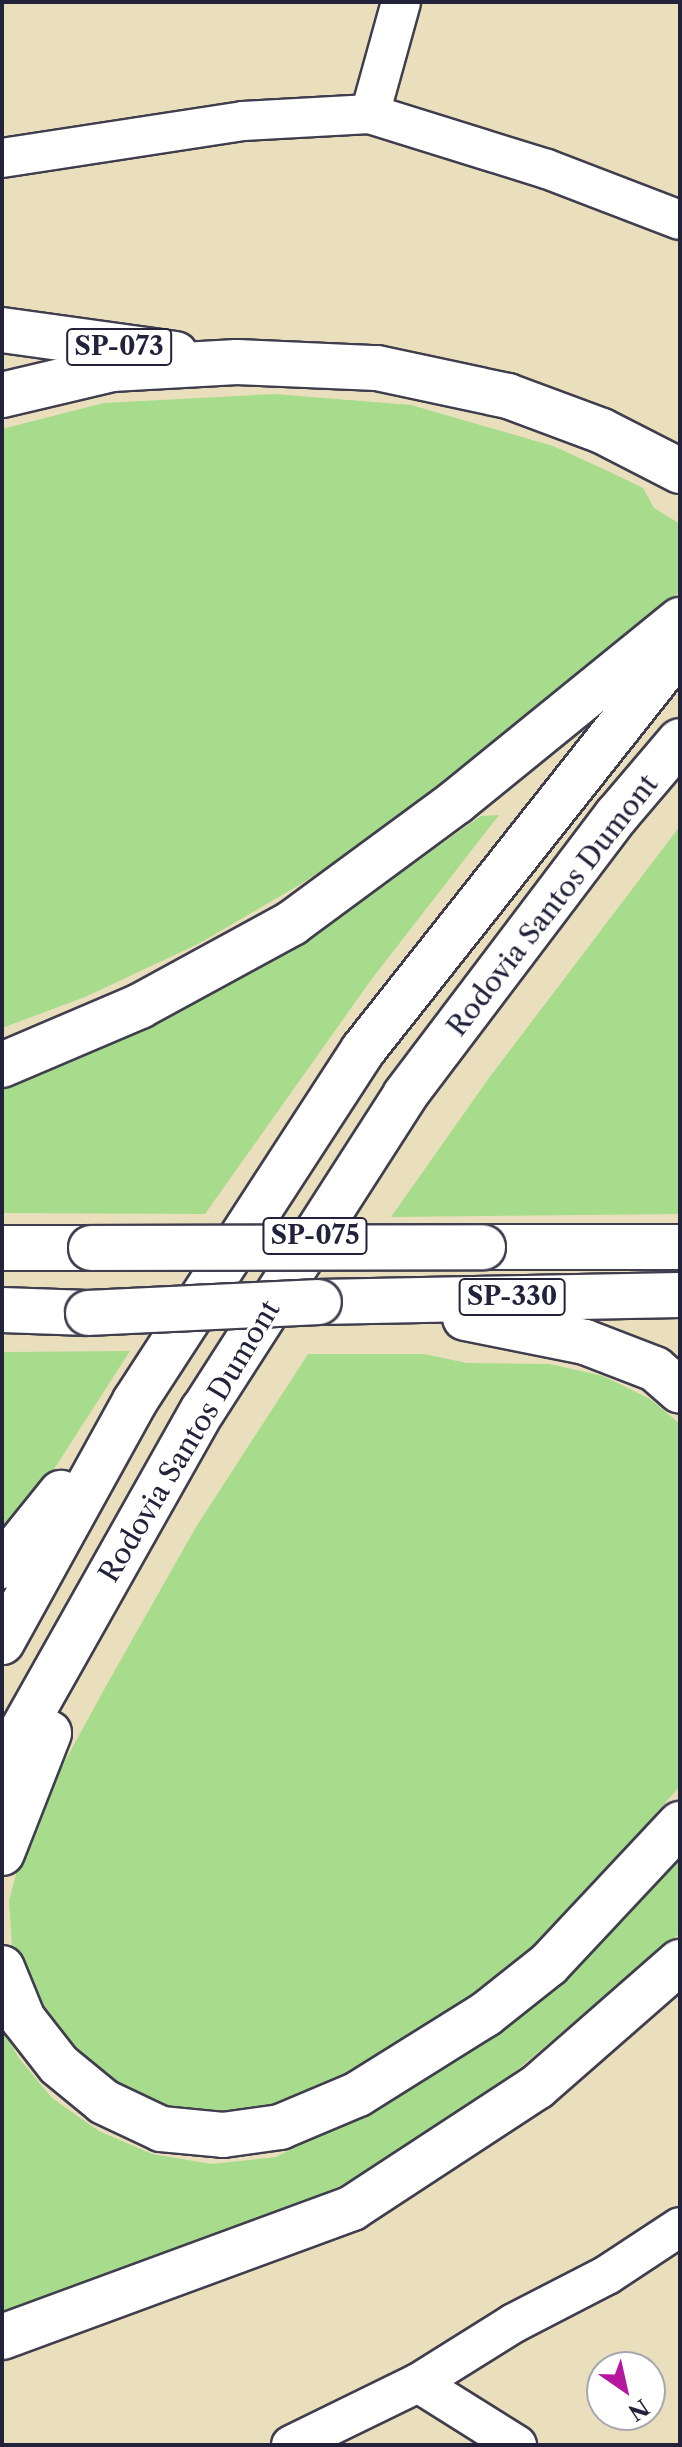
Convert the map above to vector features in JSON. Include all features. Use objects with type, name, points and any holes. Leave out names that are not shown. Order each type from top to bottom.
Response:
[{"type":"main road","name":"SP-073","points":[[2,330],[237,362]]},
{"type":"main road","points":[[2,395],[112,369],[237,362],[377,368],[446,380],[508,396],[602,431],[680,471]]},
{"type":"main road","points":[[2,1065],[140,1006],[292,923],[456,802],[680,620]]},
{"type":"main road","name":"Rodovia Santos Dumont","points":[[2,1642],[135,1401],[363,1050],[680,649]]},
{"type":"main road","name":"Rodovia Santos Dumont","points":[[2,1766],[81,1619],[162,1485],[203,1410],[405,1095],[617,815],[680,741]]},
{"type":"main road","name":"SP-330","points":[[2,1248],[680,1247]]},
{"type":"main road","name":"SP-330","points":[[2,1310],[72,1313],[331,1301],[680,1295]]},
{"type":"main road","points":[[331,1301],[500,1323],[585,1342],[655,1369],[680,1391]]},
{"type":"main road","points":[[2,1321],[72,1313]]},
{"type":"main road","points":[[2,1566],[135,1401]]},
{"type":"main road","points":[[2,1853],[26,1782],[162,1485]]},
{"type":"main road","points":[[2,1968],[23,2019],[59,2065],[104,2102],[161,2129],[223,2135],[280,2127],[358,2094],[486,2014],[559,1955],[680,1824]]},
{"type":"main road","points":[[352,2208],[537,2087],[680,1962]]},
{"type":"main road","points":[[2,2337],[352,2208],[445,2170],[510,2136],[605,2067],[680,2001]]},
{"type":"street","points":[[370,114],[401,2]]},
{"type":"street","points":[[2,158],[243,121],[370,114],[547,169],[680,220]]},
{"type":"street","points":[[291,2445],[418,2383],[514,2323],[607,2275],[680,2227]]},
{"type":"street","points":[[418,2383],[517,2445]]},
{"type":"green space","points":[[274,394],[411,405],[553,446],[608,471],[643,488],[654,508],[680,524],[680,591],[580,683],[417,808],[301,884],[198,944],[85,997],[2,1028],[2,429],[104,403]]},
{"type":"green space","points":[[499,815],[371,980],[205,1214],[2,1213],[2,1083],[310,937],[481,816]]},
{"type":"green space","points":[[680,826],[680,1214],[391,1217],[489,1078]]},
{"type":"green space","points":[[130,1351],[2,1550],[2,1352]]},
{"type":"green space","points":[[308,1354],[424,1354],[467,1363],[550,1364],[603,1376],[650,1399],[680,1424],[680,1786],[537,1948],[479,1996],[341,2087],[245,2120],[157,2111],[83,2065],[29,1990],[12,1946],[9,1901],[20,1859],[53,1783],[106,1686],[196,1527]]},
{"type":"green space","points":[[680,1844],[680,1933],[505,2080],[405,2150],[314,2200],[2,2321],[2,2027],[18,2057],[52,2098],[99,2131],[152,2154],[212,2164],[276,2157],[350,2119]]}]
